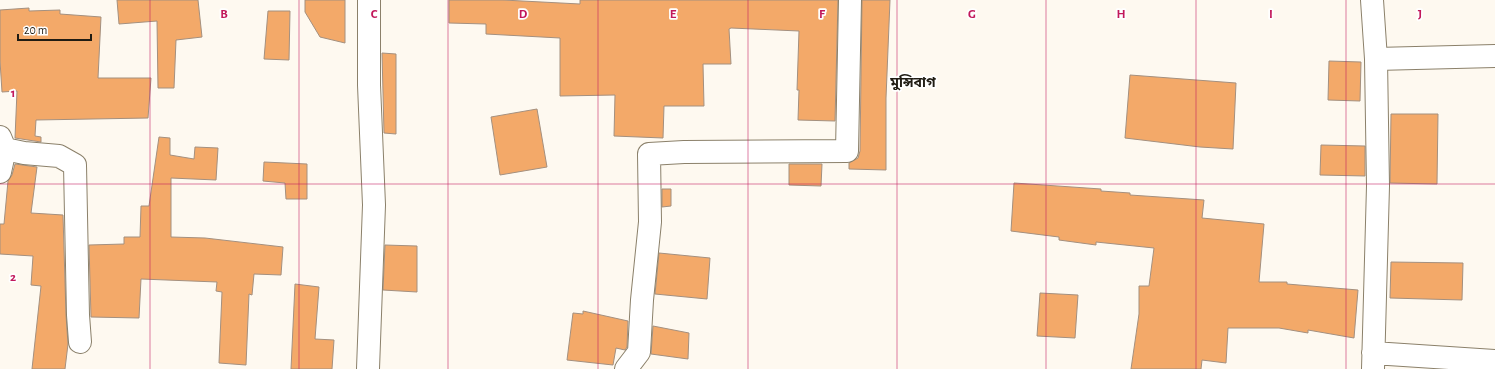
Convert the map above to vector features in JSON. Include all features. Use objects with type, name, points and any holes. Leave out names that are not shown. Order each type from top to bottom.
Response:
[{"type":"street","points":[[368,369],[374,205],[369,85],[370,0]]},
{"type":"street","points":[[626,369],[639,352],[642,300],[650,222],[649,154],[684,152],[847,151],[850,0]]},
{"type":"street","points":[[1372,0],[1376,58],[1378,186],[1373,361],[1495,361]]},
{"type":"street","points":[[1376,58],[1495,56]]},
{"type":"street","points":[[0,172],[3,143],[24,153],[60,156],[75,165],[78,315],[80,342]]},
{"type":"building","points":[[117,0],[198,0],[202,37],[176,40],[174,88],[158,88],[157,21],[119,24]]},
{"type":"building","points":[[305,0],[345,0],[345,43],[320,37],[305,12]]},
{"type":"building","points":[[449,0],[503,0],[580,4],[580,0],[838,0],[835,121],[798,120],[799,90],[797,90],[799,31],[731,28],[729,29],[731,64],[703,64],[704,106],[664,106],[663,138],[614,136],[615,95],[560,96],[560,38],[486,34],[486,24],[449,23]]},
{"type":"building","points":[[862,0],[890,0],[886,98],[886,170],[849,169],[849,163],[858,158],[860,151]]},
{"type":"building","points":[[29,8],[29,11],[60,10],[60,14],[101,17],[98,78],[151,78],[148,118],[36,120],[35,136],[41,137],[41,142],[15,138],[17,91],[2,92],[0,61],[0,10]]},
{"type":"building","points":[[268,11],[290,11],[289,60],[264,59]]},
{"type":"building","points":[[382,53],[396,54],[396,134],[384,133]]},
{"type":"building","points":[[1329,61],[1361,62],[1360,101],[1328,100]]},
{"type":"building","points":[[1130,75],[1236,83],[1233,149],[1200,147],[1125,138]]},
{"type":"building","points":[[537,109],[547,167],[500,175],[491,117]]},
{"type":"building","points":[[1391,114],[1438,114],[1437,184],[1390,183]]},
{"type":"building","points":[[159,137],[170,138],[170,155],[194,159],[195,147],[218,148],[216,180],[171,178],[171,237],[205,238],[283,247],[281,275],[254,274],[252,295],[249,294],[246,365],[219,363],[222,292],[216,291],[217,282],[141,279],[139,318],[91,317],[89,245],[124,244],[124,237],[140,237],[141,206],[149,206]]},
{"type":"building","points":[[1321,145],[1365,146],[1365,176],[1320,175]]},
{"type":"building","points":[[264,162],[307,164],[307,199],[286,199],[285,183],[263,181]]},
{"type":"building","points":[[15,164],[37,167],[31,213],[63,215],[68,344],[65,369],[32,369],[41,286],[31,285],[33,256],[0,254],[0,224],[4,224],[8,181],[12,175]]},
{"type":"building","points":[[789,164],[822,164],[821,186],[789,185]]},
{"type":"building","points":[[1014,183],[1101,189],[1101,191],[1130,193],[1130,195],[1204,200],[1202,218],[1264,224],[1259,282],[1287,282],[1287,284],[1358,290],[1354,338],[1308,330],[1308,333],[1279,328],[1228,328],[1226,363],[1202,360],[1201,369],[1131,369],[1139,314],[1139,286],[1149,286],[1154,248],[1096,242],[1096,245],[1059,240],[1059,237],[1011,231]]},
{"type":"building","points":[[662,189],[671,189],[671,206],[662,207]]},
{"type":"building","points":[[385,245],[417,246],[417,292],[383,290]]},
{"type":"building","points":[[659,253],[710,258],[707,299],[655,294]]},
{"type":"building","points":[[1391,262],[1463,263],[1462,300],[1390,298]]},
{"type":"building","points":[[295,284],[319,287],[315,339],[334,340],[332,369],[291,369]]},
{"type":"building","points":[[1040,293],[1078,295],[1075,338],[1037,336]]},
{"type":"building","points":[[583,311],[628,321],[627,347],[625,350],[616,348],[613,365],[567,360],[573,313],[583,314]]},
{"type":"building","points":[[653,326],[689,333],[688,359],[651,354]]},
{"type":"district","name":"মুন্সিবাগ","points":[[913,82]]}]
